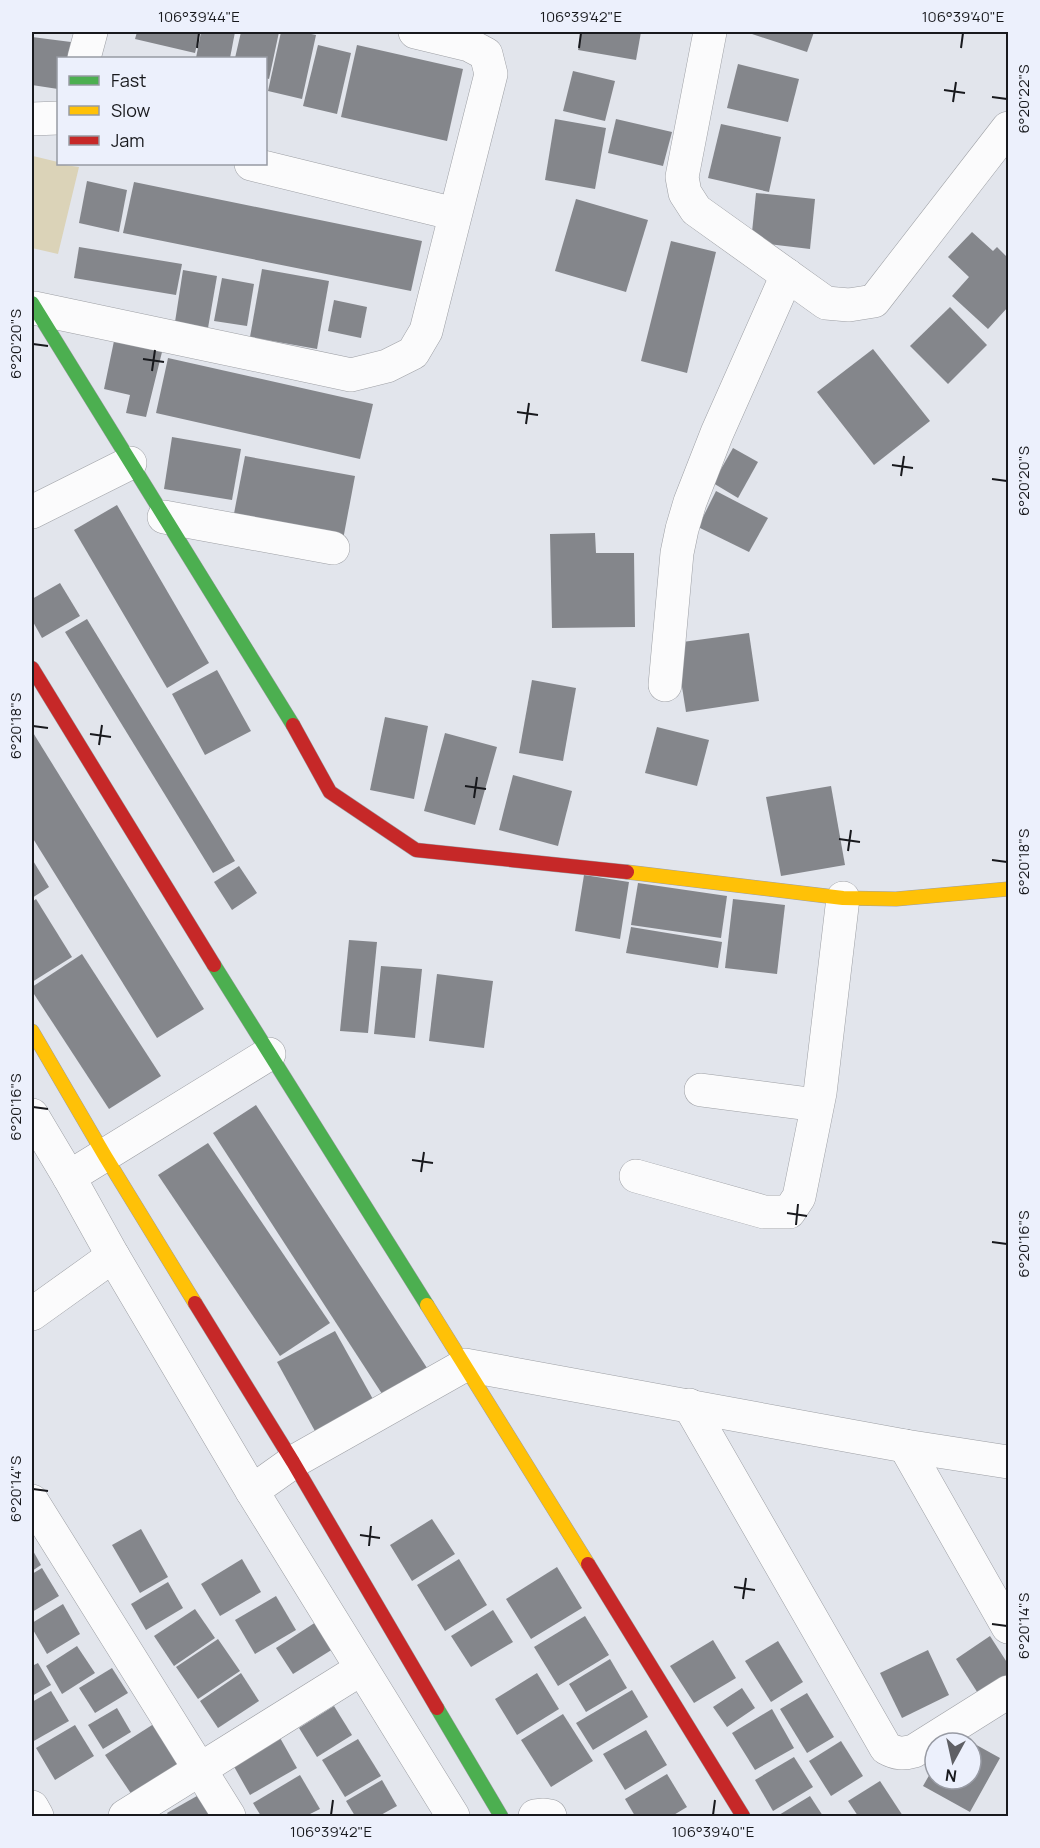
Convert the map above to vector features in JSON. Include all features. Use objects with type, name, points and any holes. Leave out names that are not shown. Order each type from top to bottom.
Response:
[{"type":"street","points":[[84,57],[91,32]]},
{"type":"street","points":[[33,305],[351,375],[387,366],[413,353],[426,331],[491,74],[486,54],[469,45],[415,32]]},
{"type":"street","points":[[710,32],[682,177],[685,193],[696,210],[826,303],[849,305],[874,301],[1008,128]]},
{"type":"street","points":[[32,119],[57,118]]},
{"type":"street","points":[[255,165],[454,214]]},
{"type":"street","points":[[665,685],[677,553],[690,502],[717,432],[787,275]]},
{"type":"street","points":[[33,305],[290,719],[330,792],[416,850],[690,878],[843,898],[896,898],[1008,889]]},
{"type":"street","points":[[32,512],[130,463]]},
{"type":"street","points":[[164,517],[333,548]]},
{"type":"street","points":[[32,668],[269,1054],[465,1365],[734,1814]]},
{"type":"street","points":[[636,1176],[764,1212],[789,1212],[799,1197],[817,1105],[843,898]]},
{"type":"street","points":[[32,1031],[105,1156],[293,1462],[501,1816]]},
{"type":"street","points":[[69,1177],[269,1054]]},
{"type":"street","points":[[701,1090],[817,1105]]},
{"type":"street","points":[[32,1115],[252,1491],[453,1816]]},
{"type":"street","points":[[32,1314],[113,1256]]},
{"type":"street","points":[[252,1491],[293,1462],[465,1365],[905,1446],[1008,1462]]},
{"type":"street","points":[[688,1405],[886,1748],[903,1754],[914,1751],[1008,1692]]},
{"type":"street","points":[[905,1446],[1008,1627]]},
{"type":"street","points":[[32,1501],[229,1816]]},
{"type":"street","points":[[124,1816],[361,1669]]},
{"type":"street","points":[[32,1807],[37,1816]]},
{"type":"street","points":[[536,1816],[550,1816]]},
{"type":"shaded area","points":[[33,156],[57,162],[57,165],[79,167],[58,254],[32,248]]},
{"type":"building","points":[[137,32],[200,32],[195,53],[135,39]]},
{"type":"building","points":[[201,32],[235,32],[230,57],[196,57]]},
{"type":"building","points":[[241,32],[279,32],[269,79],[267,78],[267,57],[235,57]]},
{"type":"building","points":[[281,32],[316,35],[302,99],[268,91]]},
{"type":"building","points":[[581,32],[641,32],[636,60],[578,50]]},
{"type":"building","points":[[753,32],[814,32],[807,52],[752,34]]},
{"type":"building","points":[[32,37],[71,42],[68,57],[57,57],[57,89],[32,85]]},
{"type":"building","points":[[318,45],[351,53],[337,114],[303,106]]},
{"type":"building","points":[[357,45],[463,69],[447,141],[341,117]]},
{"type":"building","points":[[738,64],[799,79],[788,122],[727,108]]},
{"type":"building","points":[[573,71],[615,81],[605,121],[563,111]]},
{"type":"building","points":[[555,119],[606,128],[595,189],[545,180]]},
{"type":"building","points":[[616,119],[672,132],[663,166],[608,153]]},
{"type":"building","points":[[721,124],[781,137],[769,192],[708,178]]},
{"type":"building","points":[[87,181],[127,190],[119,232],[79,223]]},
{"type":"building","points":[[134,182],[422,241],[411,291],[123,233]]},
{"type":"building","points":[[756,193],[815,199],[810,249],[751,242]]},
{"type":"building","points":[[576,199],[648,220],[626,292],[555,271]]},
{"type":"building","points":[[972,232],[993,251],[997,247],[1008,258],[1008,307],[988,329],[952,296],[969,277],[948,257]]},
{"type":"building","points":[[671,241],[716,252],[687,373],[641,361]]},
{"type":"building","points":[[79,247],[182,264],[176,295],[74,278]]},
{"type":"building","points":[[262,269],[329,281],[317,349],[250,337]]},
{"type":"building","points":[[183,270],[217,276],[208,328],[175,322]]},
{"type":"building","points":[[222,278],[254,284],[247,326],[214,321]]},
{"type":"building","points":[[334,300],[367,307],[361,338],[328,331]]},
{"type":"building","points":[[950,307],[987,345],[948,384],[910,346]]},
{"type":"building","points":[[114,341],[162,352],[146,417],[126,413],[130,395],[104,389]]},
{"type":"building","points":[[873,349],[930,421],[874,465],[817,392]]},
{"type":"building","points":[[168,358],[373,404],[360,459],[156,413]]},
{"type":"building","points":[[172,437],[241,449],[232,500],[164,489]]},
{"type":"building","points":[[733,448],[758,462],[738,498],[713,483]]},
{"type":"building","points":[[245,456],[355,476],[342,545],[232,524]]},
{"type":"building","points":[[716,491],[768,518],[749,552],[698,527]]},
{"type":"building","points":[[117,505],[209,663],[167,688],[74,530]]},
{"type":"building","points":[[595,533],[596,553],[634,553],[635,627],[552,628],[550,534]]},
{"type":"building","points":[[60,583],[80,616],[42,638],[32,620],[32,599]]},
{"type":"building","points":[[87,619],[235,861],[213,873],[65,632]]},
{"type":"building","points":[[749,633],[759,701],[686,712],[675,643]]},
{"type":"building","points":[[217,670],[251,731],[205,755],[172,694]]},
{"type":"building","points":[[532,680],[576,688],[563,761],[519,753]]},
{"type":"building","points":[[385,717],[428,726],[414,799],[370,790]]},
{"type":"building","points":[[657,727],[709,740],[697,786],[645,773]]},
{"type":"building","points":[[32,731],[204,1009],[157,1038],[32,837]]},
{"type":"building","points":[[445,733],[497,747],[475,825],[424,811]]},
{"type":"building","points":[[513,775],[572,791],[558,846],[499,830]]},
{"type":"building","points":[[831,786],[845,865],[781,876],[766,797]]},
{"type":"building","points":[[32,859],[49,887],[32,898]]},
{"type":"building","points":[[239,866],[257,893],[232,910],[214,882]]},
{"type":"building","points":[[584,875],[629,882],[620,939],[575,931]]},
{"type":"building","points":[[638,883],[727,896],[721,938],[631,925]]},
{"type":"building","points":[[36,899],[72,957],[32,982],[32,902]]},
{"type":"building","points":[[733,899],[785,905],[777,974],[725,968]]},
{"type":"building","points":[[631,927],[722,942],[718,968],[626,953]]},
{"type":"building","points":[[349,940],[377,942],[368,1033],[340,1031]]},
{"type":"building","points":[[82,954],[161,1076],[109,1109],[32,991],[32,987]]},
{"type":"building","points":[[381,966],[422,969],[415,1038],[374,1034]]},
{"type":"building","points":[[437,974],[493,981],[484,1048],[429,1041]]},
{"type":"building","points":[[256,1105],[429,1371],[386,1400],[213,1133]]},
{"type":"building","points":[[208,1143],[330,1323],[280,1356],[158,1175]]},
{"type":"building","points":[[335,1331],[374,1401],[316,1433],[277,1362]]},
{"type":"building","points":[[432,1519],[455,1554],[412,1581],[390,1545]]},
{"type":"building","points":[[141,1529],[168,1577],[140,1593],[112,1545]]},
{"type":"building","points":[[32,1549],[41,1565],[32,1571]]},
{"type":"building","points":[[242,1559],[261,1592],[220,1616],[201,1584]]},
{"type":"building","points":[[459,1559],[487,1605],[445,1631],[417,1585]]},
{"type":"building","points":[[557,1567],[582,1608],[531,1639],[506,1599]]},
{"type":"building","points":[[42,1568],[59,1596],[32,1612],[32,1574]]},
{"type":"building","points":[[168,1582],[183,1608],[146,1630],[131,1604]]},
{"type":"building","points":[[276,1596],[296,1630],[255,1654],[235,1620]]},
{"type":"building","points":[[63,1604],[80,1634],[47,1654],[32,1628],[32,1623]]},
{"type":"building","points":[[195,1609],[215,1638],[174,1666],[154,1636]]},
{"type":"building","points":[[493,1610],[513,1642],[471,1667],[451,1636]]},
{"type":"building","points":[[585,1616],[609,1655],[558,1686],[534,1647]]},
{"type":"building","points":[[316,1622],[333,1649],[293,1674],[276,1648]]},
{"type":"building","points":[[990,1636],[1008,1664],[1008,1681],[981,1698],[956,1659]]},
{"type":"building","points":[[218,1639],[240,1671],[198,1699],[176,1667]]},
{"type":"building","points":[[713,1640],[736,1678],[694,1703],[670,1666]]},
{"type":"building","points":[[778,1641],[803,1682],[771,1702],[745,1661]]},
{"type":"building","points":[[77,1646],[95,1673],[62,1694],[46,1666]]},
{"type":"building","points":[[928,1650],[949,1695],[902,1718],[880,1673]]},
{"type":"building","points":[[610,1659],[627,1688],[586,1712],[569,1684]]},
{"type":"building","points":[[38,1663],[51,1685],[32,1696],[32,1666]]},
{"type":"building","points":[[112,1668],[128,1693],[95,1713],[79,1688]]},
{"type":"building","points":[[241,1673],[259,1701],[218,1728],[200,1701]]},
{"type":"building","points":[[537,1673],[559,1709],[517,1735],[495,1699]]},
{"type":"building","points":[[742,1688],[755,1708],[727,1727],[713,1707]]},
{"type":"building","points":[[632,1690],[648,1717],[593,1750],[576,1723]]},
{"type":"building","points":[[51,1691],[69,1721],[32,1742],[32,1702]]},
{"type":"building","points":[[807,1693],[834,1737],[807,1753],[780,1709]]},
{"type":"building","points":[[334,1706],[352,1735],[317,1757],[299,1728]]},
{"type":"building","points":[[117,1708],[131,1732],[103,1749],[88,1725]]},
{"type":"building","points":[[772,1709],[794,1748],[755,1770],[732,1733]]},
{"type":"building","points":[[563,1714],[593,1761],[551,1787],[521,1740]]},
{"type":"building","points":[[160,1720],[186,1762],[132,1795],[105,1755]]},
{"type":"building","points":[[75,1725],[94,1756],[55,1780],[36,1748]]},
{"type":"building","points":[[646,1730],[667,1765],[625,1790],[603,1754]]},
{"type":"building","points":[[279,1736],[297,1768],[250,1795],[232,1763]]},
{"type":"building","points":[[358,1739],[381,1776],[345,1797],[322,1760]]},
{"type":"building","points":[[841,1741],[863,1776],[831,1796],[809,1761]]},
{"type":"building","points":[[983,1749],[1000,1758],[983,1789]]},
{"type":"building","points":[[794,1757],[813,1787],[773,1811],[755,1780]]},
{"type":"building","points":[[667,1774],[687,1807],[672,1816],[635,1816],[625,1799]]},
{"type":"building","points":[[300,1775],[320,1809],[306,1816],[261,1816],[253,1803]]},
{"type":"building","points":[[382,1780],[397,1806],[379,1816],[355,1816],[346,1801]]},
{"type":"building","points":[[880,1781],[903,1816],[858,1816],[848,1801]]},
{"type":"building","points":[[932,1791],[982,1791],[970,1812]]},
{"type":"building","points":[[204,1792],[219,1816],[169,1816],[167,1813]]},
{"type":"building","points":[[810,1796],[823,1816],[779,1815]]},
{"type":"traffic: fast","points":[[32,303],[293,725]]},
{"type":"traffic: fast","points":[[214,965],[427,1305]]},
{"type":"traffic: fast","points":[[437,1708],[501,1816]]},
{"type":"traffic: slow","points":[[627,872],[843,898],[896,899],[1008,889]]},
{"type":"traffic: slow","points":[[32,1031],[195,1303]]},
{"type":"traffic: slow","points":[[427,1305],[588,1564]]},
{"type":"traffic: jam","points":[[32,668],[214,965]]},
{"type":"traffic: jam","points":[[293,725],[330,792],[416,850],[627,872]]},
{"type":"traffic: jam","points":[[195,1303],[293,1462],[437,1708]]},
{"type":"traffic: jam","points":[[588,1564],[743,1816]]}]
